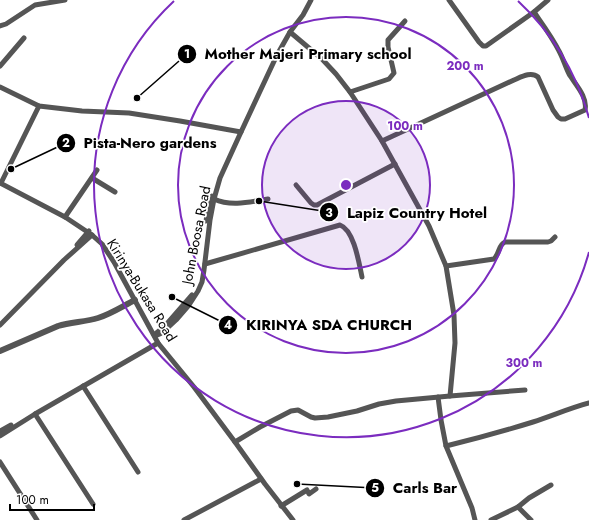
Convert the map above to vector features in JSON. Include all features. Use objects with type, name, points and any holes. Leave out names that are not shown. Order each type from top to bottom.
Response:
[{"type":"street","points":[[0,26],[6,24],[42,2],[65,0]]},
{"type":"street","name":"John Boosa Road","points":[[156,338],[176,320],[198,292],[202,282],[214,199],[220,178],[277,55],[311,0]]},
{"type":"street","points":[[449,0],[479,42],[484,46],[534,12],[548,0]]},
{"type":"street","points":[[382,141],[530,74],[535,74],[538,77],[553,110],[561,119],[565,119],[585,110],[586,106],[582,94],[569,73],[560,52],[534,12]]},
{"type":"street","points":[[350,92],[389,79],[394,74],[388,47],[388,40],[405,21]]},
{"type":"street","points":[[290,32],[322,59],[350,92],[382,141],[429,226],[446,266],[454,315],[455,343],[450,396]]},
{"type":"street","points":[[0,66],[24,38]]},
{"type":"street","points":[[0,87],[39,106],[82,111],[129,113],[180,120],[241,132]]},
{"type":"street","name":"John Boosa Road","points":[[156,338],[194,293],[199,281],[208,206],[224,164],[253,99]]},
{"type":"street","points":[[1,183],[39,106]]},
{"type":"street","points":[[296,185],[311,203],[317,205],[395,164]]},
{"type":"street","points":[[66,217],[97,170]]},
{"type":"street","points":[[92,178],[115,192]]},
{"type":"street","name":"Kirinya-Bukasa Road","points":[[1,183],[66,217],[91,233],[102,244],[156,338],[293,520]]},
{"type":"street","points":[[214,199],[231,204],[241,204],[268,199]]},
{"type":"street","points":[[205,264],[340,225],[345,227],[355,247],[362,277]]},
{"type":"street","points":[[0,321],[91,233]]},
{"type":"street","points":[[0,325],[91,233]]},
{"type":"street","points":[[446,266],[494,259],[497,256],[500,246],[505,242],[543,242],[551,241],[555,237]]},
{"type":"street","points":[[0,351],[58,326],[67,323],[94,319],[105,315],[135,300]]},
{"type":"street","points":[[0,436],[83,386],[156,338]]},
{"type":"street","points":[[0,431],[156,338]]},
{"type":"street","points":[[83,386],[138,472]]},
{"type":"street","points":[[235,442],[291,411],[298,410],[315,418],[328,417],[396,401],[525,390]]},
{"type":"street","points":[[438,397],[446,446],[476,520]]},
{"type":"street","points":[[446,446],[484,437],[589,403]]},
{"type":"street","points":[[35,414],[93,504]]},
{"type":"street","points":[[0,462],[37,520]]},
{"type":"street","points":[[184,520],[261,479]]},
{"type":"street","points":[[491,520],[518,507],[551,485]]},
{"type":"street","points":[[281,506],[307,490],[309,494],[316,489]]},
{"type":"street","points":[[518,507],[531,520]]},
{"type":"place","name":"Mother Majeri Primary school","points":[[137,98]]},
{"type":"place","name":"Pista-Nero gardens","points":[[11,169]]},
{"type":"place","name":"Lapiz Country Hotel","points":[[259,201]]},
{"type":"place","name":"KIRINYA SDA CHURCH","points":[[172,297]]},
{"type":"place","name":"Carls Bar","points":[[297,484]]}]
